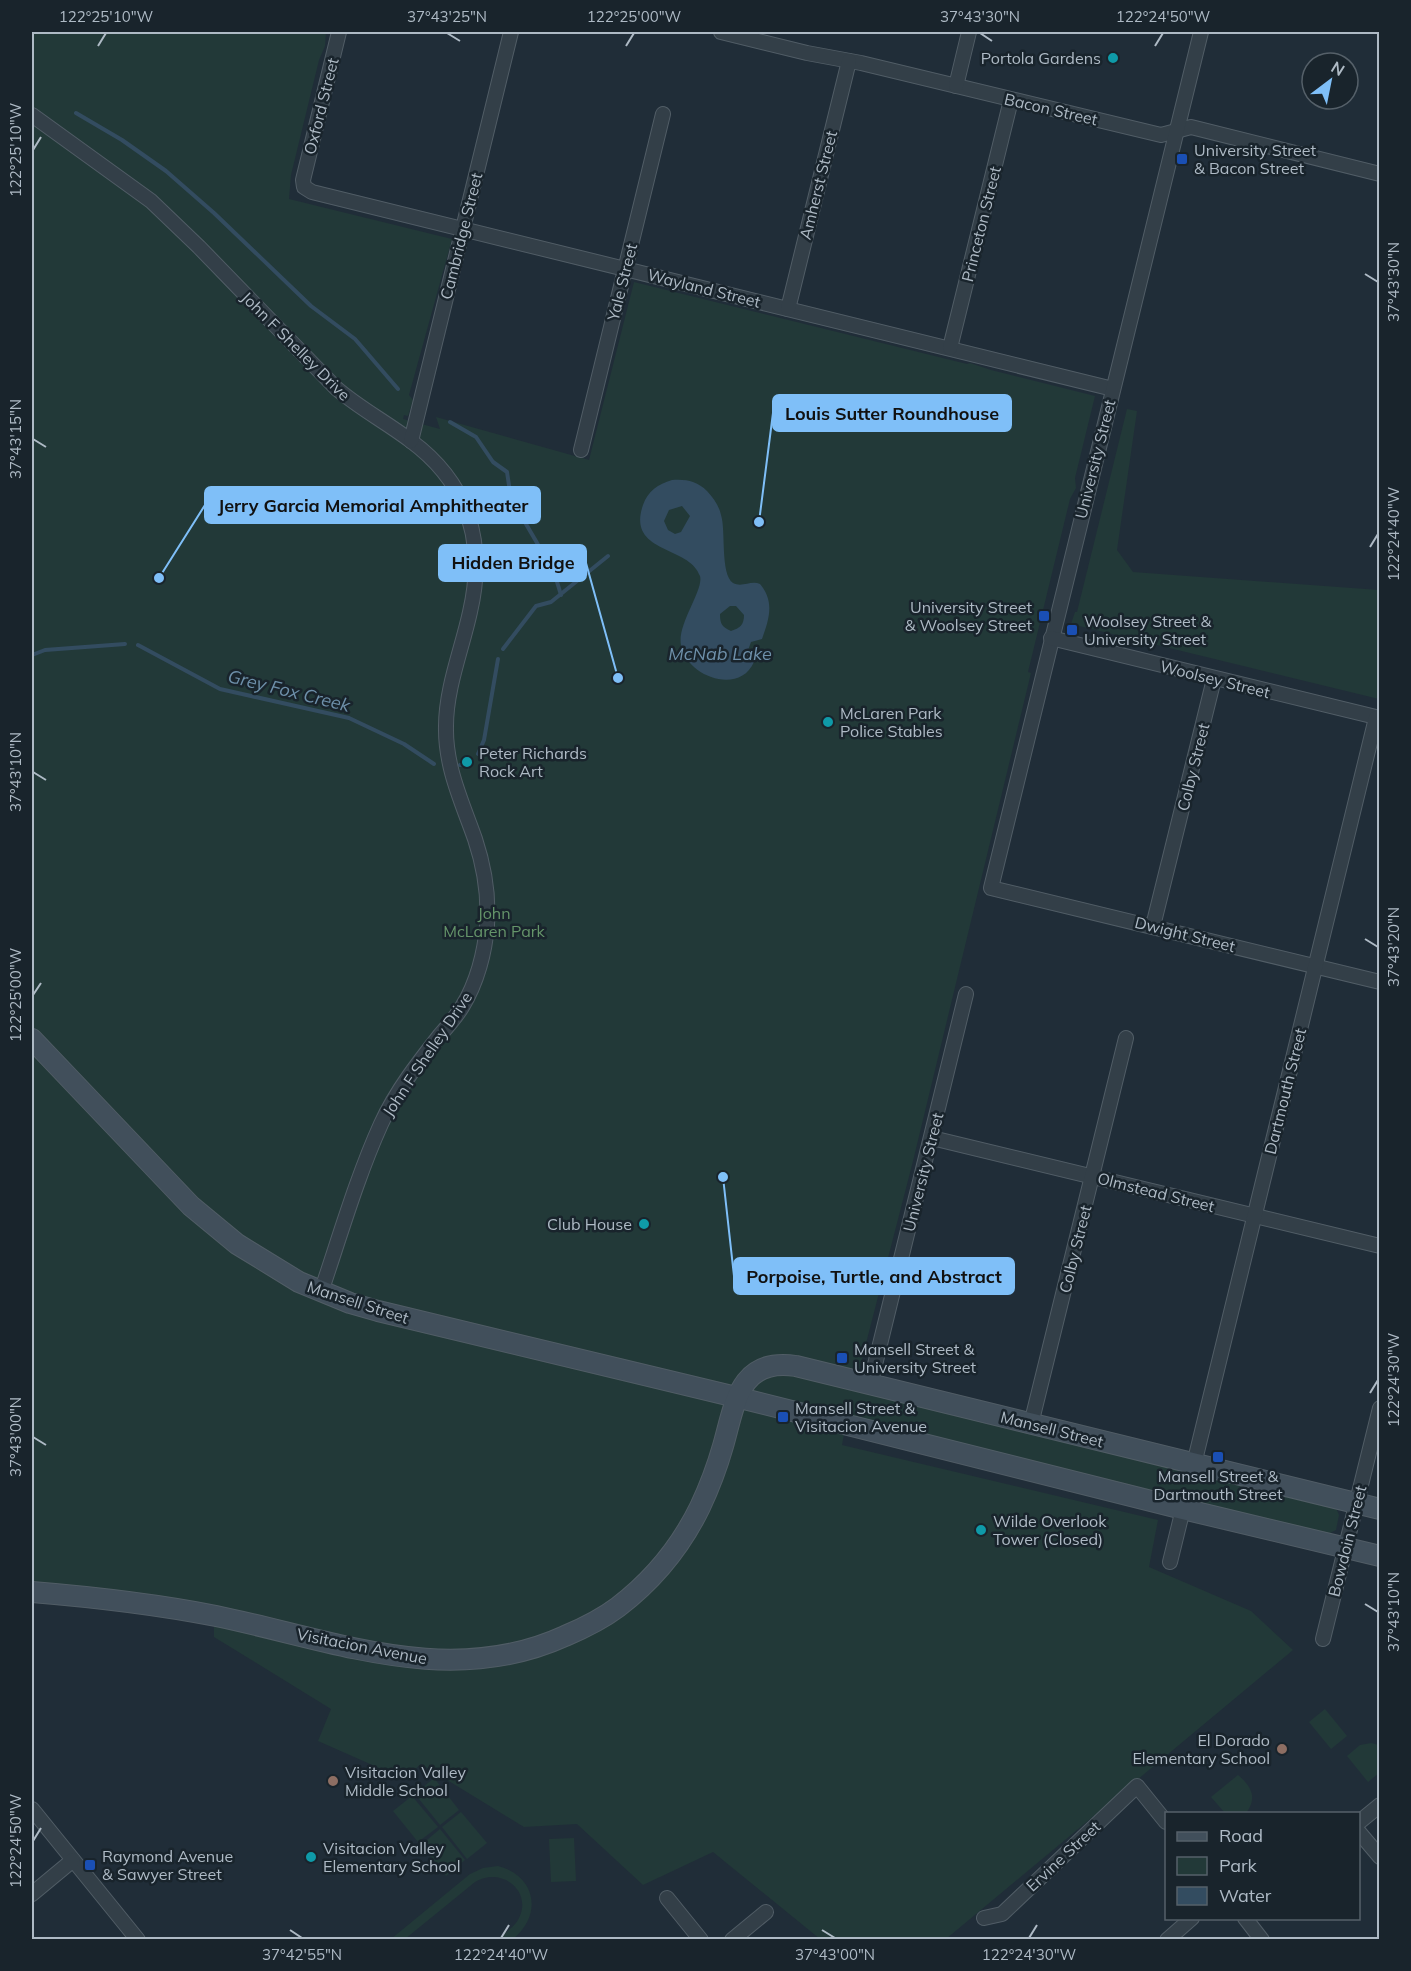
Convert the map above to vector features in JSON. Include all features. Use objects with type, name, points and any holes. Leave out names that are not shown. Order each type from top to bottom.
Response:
[{"type":"street","name":"Oxford Street","points":[[303,180],[339,32]]},
{"type":"street","name":"Cambridge Street","points":[[411,441],[511,32]]},
{"type":"street","name":"Bacon Street","points":[[721,32],[1161,135],[1191,127],[1380,174]]},
{"type":"street","points":[[956,86],[969,32]]},
{"type":"street","name":"University Street","points":[[991,888],[1201,32]]},
{"type":"street","name":"Amherst Street","points":[[788,309],[849,61]]},
{"type":"street","name":"Princeton Street","points":[[950,348],[1011,100]]},
{"type":"street","name":"Yale Street","points":[[581,450],[663,114]]},
{"type":"street","name":"John F Shelley Drive","points":[[32,115],[151,201],[336,388],[356,405],[411,441],[432,460],[460,497],[474,536],[477,555],[474,596],[451,688],[446,726],[450,768],[481,863],[487,904],[487,926],[479,968],[462,1007],[414,1069],[381,1124],[321,1292]]},
{"type":"street","name":"Wayland Street","points":[[303,180],[304,187],[312,192],[1113,389]]},
{"type":"street","name":"Woolsey Street","points":[[1051,638],[1378,718]]},
{"type":"street","name":"Colby Street","points":[[1153,926],[1215,679]]},
{"type":"street","name":"Dartmouth Street","points":[[1194,1464],[1378,718]]},
{"type":"street","name":"Dwight Street","points":[[991,888],[1380,982]]},
{"type":"street","name":"University Street","points":[[870,1384],[966,994]]},
{"type":"street","name":"Colby Street","points":[[1031,1424],[1126,1038]]},
{"type":"street","name":"Mansell Street","points":[[32,1040],[191,1206],[237,1244],[299,1282],[321,1292],[378,1311],[1380,1556]]},
{"type":"street","name":"Olmstead Street","points":[[932,1138],[1380,1246]]},
{"type":"street","name":"Mansell Street","points":[[736,1397],[758,1370],[776,1364],[796,1366],[1380,1509]]},
{"type":"street","name":"Visitacion Avenue","points":[[32,1592],[86,1597],[190,1612],[422,1659],[473,1660],[518,1653],[558,1640],[598,1620],[635,1593],[664,1562],[688,1528],[708,1489],[736,1397]]},
{"type":"street","name":"Bowdoin Street","points":[[1323,1639],[1380,1408]]},
{"type":"street","points":[[1170,1562],[1183,1509]]},
{"type":"street","name":"Ervine Street","points":[[984,1918],[1002,1914],[1137,1786],[1165,1820]]},
{"type":"street","points":[[1360,1822],[1380,1805]]},
{"type":"street","points":[[32,1809],[138,1940]]},
{"type":"street","points":[[1360,1832],[1380,1857]]},
{"type":"street","points":[[32,1894],[73,1860]]},
{"type":"street","points":[[667,1898],[700,1940]]},
{"type":"street","points":[[732,1940],[766,1912]]},
{"type":"street","points":[[1167,1940],[1190,1920]]},
{"type":"street","points":[[1247,1920],[1262,1940]]},
{"type":"green space","name":"John McLaren Park","points":[[32,32],[326,32],[325,46],[319,60],[291,175],[289,199],[452,239],[409,395],[413,400],[408,416],[404,415],[403,419],[440,429],[436,417],[589,460],[634,282],[970,363],[1095,396],[1075,478],[1076,488],[1070,499],[1028,672],[1031,673],[913,1161],[854,1390],[1336,1508],[1339,1515],[1336,1530],[1330,1533],[1330,1536],[847,1418],[842,1445],[1158,1520],[1149,1567],[1251,1611],[1293,1650],[946,1939],[820,1939],[713,1852],[643,1885],[577,1824],[524,1827],[421,1764],[404,1779],[318,1741],[331,1709],[214,1637],[214,1605],[32,1581]]},
{"type":"green space","points":[[1127,409],[1137,411],[1117,550],[1133,572],[1379,590],[1379,699],[1071,624],[1077,612]]},
{"type":"green space","points":[[1325,1709],[1347,1736],[1331,1749],[1309,1722]]},
{"type":"green space","points":[[1371,1743],[1379,1745],[1379,1773],[1368,1782],[1347,1756],[1360,1745]]},
{"type":"green space","points":[[1238,1775],[1249,1788],[1252,1802],[1247,1812],[1224,1812],[1211,1797]]},
{"type":"green space","points":[[434,1778],[459,1810],[440,1825],[415,1794]]},
{"type":"green space","points":[[412,1796],[438,1827],[418,1842],[393,1811]]},
{"type":"green space","points":[[461,1812],[487,1843],[467,1859],[442,1827]]},
{"type":"green space","points":[[440,1829],[465,1860],[446,1876],[421,1845]]},
{"type":"green space","points":[[574,1838],[576,1881],[551,1882],[549,1839]]},
{"type":"green space","points":[[498,1866],[521,1878],[531,1897],[529,1919],[513,1939],[497,1939],[518,1920],[522,1910],[522,1900],[513,1884],[495,1877],[475,1882],[405,1939],[391,1939],[470,1874],[483,1868]]},
{"type":"water","name":"McNab Lake","points":[[687,480],[707,491],[714,499],[721,515],[726,571],[729,578],[736,584],[760,584],[768,597],[768,618],[762,639],[751,642],[747,653],[754,662],[747,672],[737,678],[726,680],[702,673],[692,666],[681,645],[683,627],[698,590],[700,576],[694,566],[651,541],[643,532],[640,521],[643,505],[648,496],[658,486],[667,482]],"holes":[[[682,506],[690,516],[681,532],[675,534],[668,530],[664,521],[669,510]],[[730,606],[736,606],[744,615],[741,626],[731,631],[722,625],[720,617],[720,614]]]},
{"type":"waterway","points":[[76,113],[122,140],[166,171],[214,213],[311,306],[355,339],[398,389]]},
{"type":"waterway","points":[[450,422],[476,437],[493,462],[507,472],[510,492]]},
{"type":"waterway","points":[[512,500],[554,572],[561,595]]},
{"type":"waterway","name":"Grey Fox Creek","points":[[503,649],[536,606],[551,602],[608,556]]},
{"type":"waterway","name":"Grey Fox Creek","points":[[32,655],[45,650],[125,644]]},
{"type":"waterway","name":"Grey Fox Creek","points":[[138,645],[220,689],[349,718],[404,744],[434,764]]},
{"type":"waterway","name":"Grey Fox Creek","points":[[478,754],[484,740],[498,659]]},
{"type":"waterway","name":"Grey Fox Creek","points":[[460,765],[469,762]]},
{"type":"place","name":"Portola Gardens","points":[[1113,58]]},
{"type":"place","name":"University Street & Bacon Street","points":[[1182,159]]},
{"type":"place","name":"Louis Sutter Roundhouse","points":[[759,522]]},
{"type":"place","name":"Jerry Garcia Memorial Amphitheater","points":[[159,578]]},
{"type":"place","name":"University Street & Woolsey Street","points":[[1044,616]]},
{"type":"place","name":"Woolsey Street & University Street","points":[[1072,630]]},
{"type":"place","name":"Hidden Bridge","points":[[618,678]]},
{"type":"place","name":"McLaren Park Police Stables","points":[[828,722]]},
{"type":"place","name":"Peter Richards Rock Art","points":[[467,762]]},
{"type":"place","name":"Porpoise, Turtle, and Abstract","points":[[723,1177]]},
{"type":"place","name":"Club House","points":[[644,1224]]},
{"type":"place","name":"Mansell Street & University Street","points":[[842,1358]]},
{"type":"place","name":"Mansell Street & Visitacion Avenue","points":[[783,1417]]},
{"type":"place","name":"Mansell Street & Dartmouth Street","points":[[1218,1457]]},
{"type":"place","name":"Wilde Overlook Tower (Closed)","points":[[981,1530]]},
{"type":"place","name":"El Dorado Elementary School","points":[[1282,1749]]},
{"type":"place","name":"Visitacion Valley Middle School","points":[[333,1781]]},
{"type":"place","name":"Visitacion Valley Elementary School","points":[[311,1857]]},
{"type":"place","name":"Raymond Avenue & Sawyer Street","points":[[90,1865]]}]
